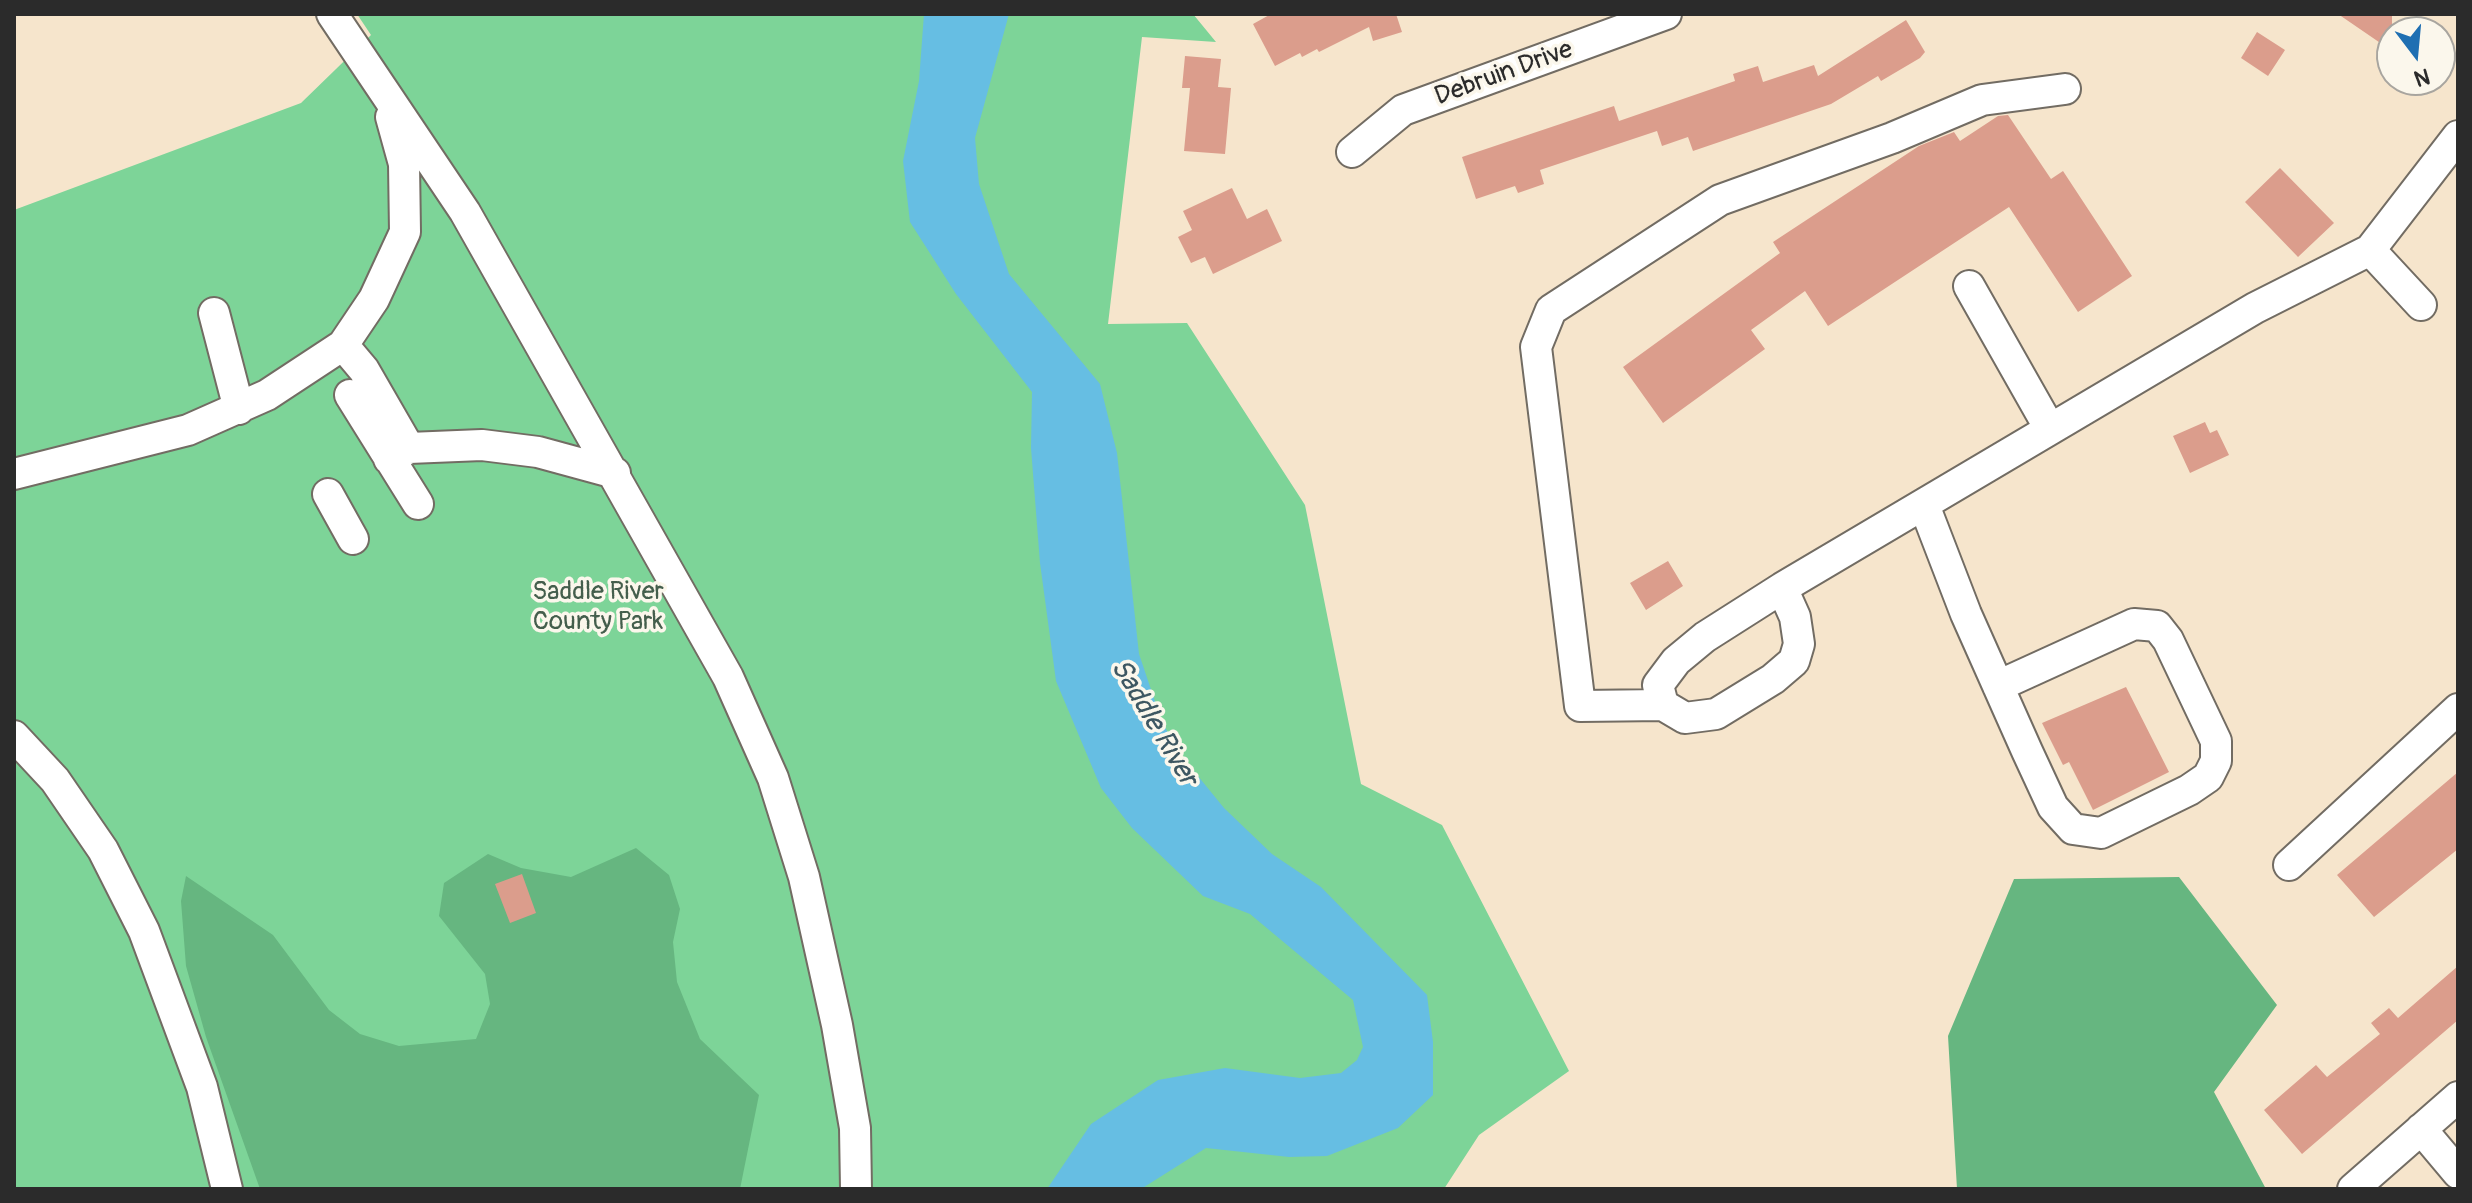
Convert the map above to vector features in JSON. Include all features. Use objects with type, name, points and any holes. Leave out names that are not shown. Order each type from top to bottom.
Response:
[{"type":"street","points":[[332,14],[465,212],[728,677],[773,778],[804,877],[837,1025],[855,1128],[856,1189]]},
{"type":"street","name":"Debruin Drive","points":[[1352,152],[1403,110],[1666,14]]},
{"type":"street","points":[[1782,588],[1795,617],[1799,644],[1794,661],[1773,679],[1716,714],[1685,718],[1663,705],[1580,706],[1536,347],[1551,310],[1720,200],[1892,138],[1982,100],[2065,89]]},
{"type":"street","points":[[14,474],[188,430],[239,409],[296,378],[343,345],[374,299],[405,232],[404,164],[386,96]]},
{"type":"street","points":[[1663,705],[1658,685],[1676,661],[1705,637],[2050,429],[2243,306],[2370,250],[2458,136]]},
{"type":"street","points":[[2370,250],[2421,305]]},
{"type":"street","points":[[1969,286],[2050,429]]},
{"type":"street","points":[[214,313],[239,409]]},
{"type":"street","points":[[343,345],[364,370],[418,504]]},
{"type":"street","points":[[350,395],[399,453]]},
{"type":"street","points":[[399,453],[482,445],[538,452],[615,473]]},
{"type":"street","points":[[328,494],[353,539]]},
{"type":"street","points":[[1924,505],[1998,686],[2053,807],[2073,829],[2101,833],[2189,790],[2208,777],[2216,761],[2216,741],[2168,640],[2157,626],[2134,624],[1998,686]]},
{"type":"street","points":[[2289,865],[2458,709]]},
{"type":"street","points":[[14,736],[55,780],[103,850],[144,931],[202,1087],[227,1189]]},
{"type":"street","points":[[2353,1189],[2458,1097]]},
{"type":"street","points":[[2421,1129],[2458,1173]]},
{"type":"green space","name":"Saddle River County Park","points":[[357,14],[1193,14],[1216,42],[1142,37],[1108,324],[1187,323],[1305,505],[1361,784],[1442,825],[1569,1071],[1479,1135],[1444,1189],[14,1189],[14,210],[301,103],[371,35]]},
{"type":"green space","points":[[636,848],[669,875],[680,909],[673,942],[677,982],[700,1039],[759,1095],[740,1189],[260,1189],[206,1037],[186,966],[181,901],[186,876],[273,935],[329,1010],[360,1034],[399,1046],[476,1039],[490,1004],[485,974],[439,916],[444,883],[488,854],[521,868],[571,877]]},
{"type":"green space","points":[[2179,877],[2277,1005],[2214,1092],[2266,1189],[1957,1189],[1948,1036],[2014,879]]},
{"type":"water","name":"Saddle River","points":[[924,14],[1009,14],[975,138],[979,184],[1009,274],[1100,384],[1117,453],[1139,654],[1162,722],[1180,754],[1224,808],[1272,854],[1321,887],[1427,995],[1433,1042],[1433,1095],[1398,1128],[1327,1156],[1289,1157],[1206,1148],[1141,1189],[1047,1189],[1091,1124],[1158,1080],[1225,1068],[1300,1078],[1341,1073],[1357,1060],[1363,1047],[1353,1000],[1250,914],[1203,896],[1132,828],[1101,788],[1056,681],[1040,563],[1031,448],[1032,392],[956,294],[910,222],[903,161],[919,81]]},
{"type":"building","points":[[1271,14],[1396,14],[1402,32],[1373,41],[1369,27],[1319,52],[1317,49],[1302,57],[1300,53],[1275,66],[1253,24]]},
{"type":"building","points":[[2338,14],[2392,14],[2376,16],[2376,40]]},
{"type":"building","points":[[1906,20],[1925,52],[1920,58],[1881,81],[1878,76],[1831,104],[1693,151],[1688,137],[1662,146],[1657,131],[1540,170],[1544,184],[1518,193],[1515,186],[1476,199],[1462,157],[1614,106],[1619,121],[1735,81],[1733,74],[1758,66],[1763,82],[1814,65],[1818,76]]},
{"type":"building","points":[[2257,32],[2285,50],[2268,76],[2241,58]]},
{"type":"building","points":[[1185,56],[1221,59],[1218,87],[1231,88],[1225,154],[1184,151],[1190,88],[1182,88]]},
{"type":"building","points":[[2008,115],[2051,179],[2063,171],[2132,276],[2078,312],[2009,207],[1828,326],[1805,291],[1751,330],[1765,349],[1663,423],[1623,367],[1780,253],[1773,242],[1919,146],[1954,132],[1960,141],[1998,116]]},
{"type":"building","points":[[2280,168],[2334,223],[2298,257],[2245,202]]},
{"type":"building","points":[[1232,188],[1247,219],[1267,209],[1282,241],[1213,274],[1205,257],[1191,263],[1178,237],[1192,230],[1183,211]]},
{"type":"building","points":[[2205,422],[2210,433],[2217,430],[2229,455],[2190,473],[2173,436]]},
{"type":"building","points":[[1668,561],[1683,586],[1646,610],[1630,583]]},
{"type":"building","points":[[2126,687],[2169,772],[2093,810],[2069,762],[2063,765],[2042,723]]},
{"type":"building","points":[[2458,772],[2458,849],[2374,917],[2337,875]]},
{"type":"building","points":[[522,874],[536,913],[510,923],[495,884]]},
{"type":"building","points":[[2458,966],[2458,1020],[2302,1154],[2264,1110],[2316,1065],[2327,1077],[2380,1034],[2371,1023],[2389,1008],[2398,1018]]}]
